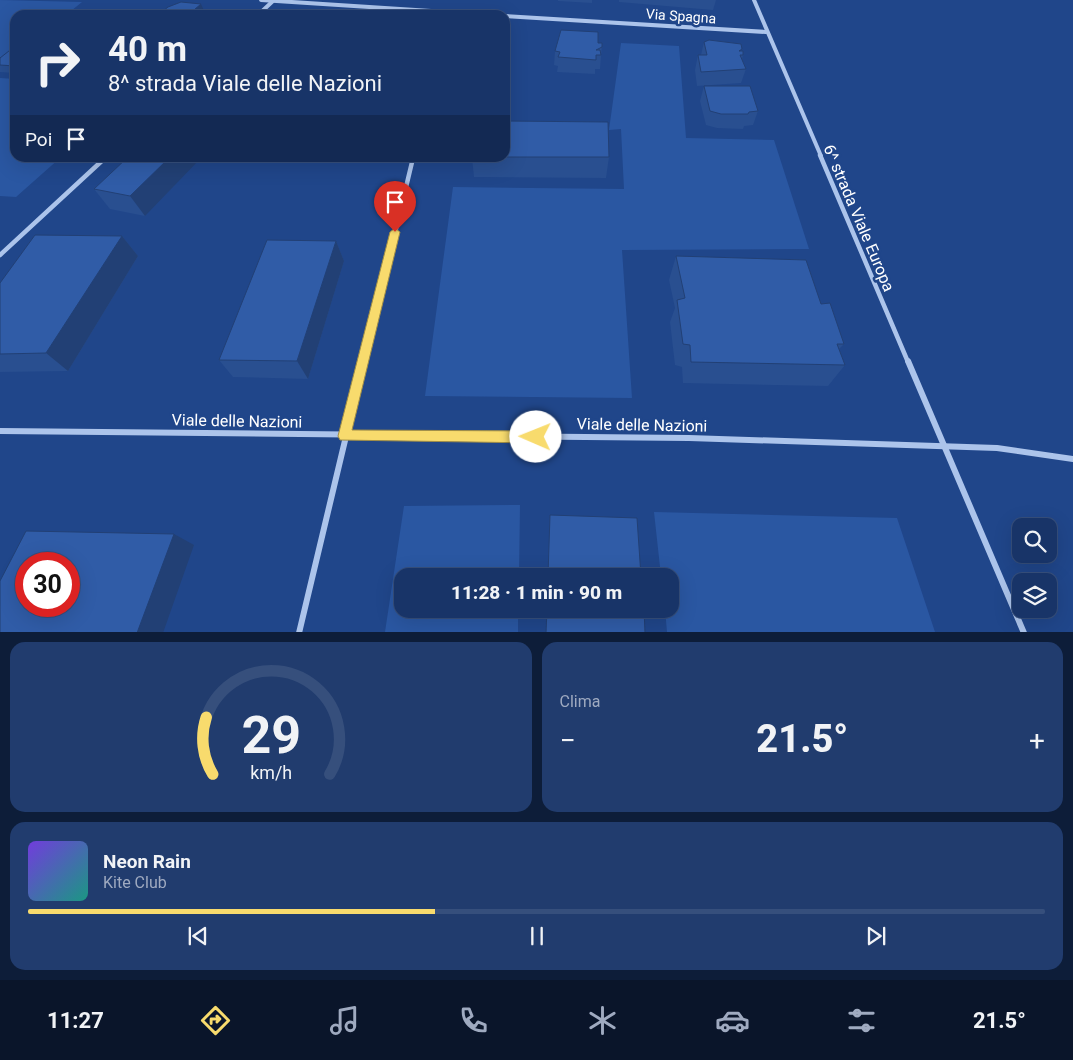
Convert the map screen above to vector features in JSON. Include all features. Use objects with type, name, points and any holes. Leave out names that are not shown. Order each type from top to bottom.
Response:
[{"type":"street","points":[[260,0],[399,10]]},
{"type":"street","points":[[263,10],[274,0]]},
{"type":"street","name":"6^ strada Viale Europa","points":[[754,0],[766,32],[1024,632]]},
{"type":"street","name":"Via Spagna","points":[[510,16],[766,32]]},
{"type":"street","points":[[0,255],[101,162]]},
{"type":"street","points":[[299,632],[344,436],[412,162]]},
{"type":"street","name":"Viale delle Nazioni","points":[[0,432],[689,438],[943,445],[997,448],[1073,459]]},
{"type":"shaded area","points":[[0,0],[82,2],[72,10],[10,10],[10,59],[0,66]]},
{"type":"shaded area","points":[[621,43],[679,46],[686,138],[774,140],[809,249],[622,250],[632,398],[425,396],[453,187],[624,189],[621,129],[609,130]]},
{"type":"shaded area","points":[[0,78],[10,79],[10,162],[55,162],[16,197],[0,196]]},
{"type":"shaded area","points":[[520,505],[519,568],[395,568],[404,506]]},
{"type":"shaded area","points":[[654,512],[897,518],[935,632],[667,632],[666,618],[679,618],[679,568],[660,568]]},
{"type":"shaded area","points":[[394,572],[394,618],[518,618],[518,632],[385,632]]},
{"type":"building","points":[[181,2],[201,4],[194,10],[164,10]]},
{"type":"building","points":[[561,30],[598,32],[598,43],[602,43],[602,47],[596,50],[600,50],[601,55],[596,55],[596,60],[558,57],[560,52],[555,51]]},
{"type":"building","points":[[709,40],[741,44],[742,49],[739,51],[743,51],[743,55],[740,55],[746,69],[701,72],[698,55],[707,55],[704,42]]},
{"type":"building","points":[[10,50],[10,66],[0,65],[0,58]]},
{"type":"building","points":[[704,86],[750,86],[758,111],[749,112],[748,114],[721,114],[710,111]]},
{"type":"building","points":[[510,121],[608,122],[609,157],[510,157]]},
{"type":"building","points":[[123,162],[165,162],[130,196],[94,189]]},
{"type":"building","points":[[35,235],[122,236],[46,353],[0,354],[0,283]]},
{"type":"building","points":[[267,240],[336,241],[297,361],[219,360]]},
{"type":"building","points":[[676,256],[806,260],[821,304],[830,303],[844,344],[837,344],[845,365],[691,362],[690,345],[683,344],[677,300],[685,298]]},
{"type":"building","points":[[550,515],[637,518],[640,568],[548,568]]},
{"type":"building","points":[[26,531],[174,534],[137,632],[0,632],[0,581],[15,552],[15,617],[80,617],[80,552],[15,552]]},
{"type":"building","points":[[547,618],[644,618],[645,632],[546,632]]},
{"type":"route","points":[[395,232],[344,436],[536,437]]}]
